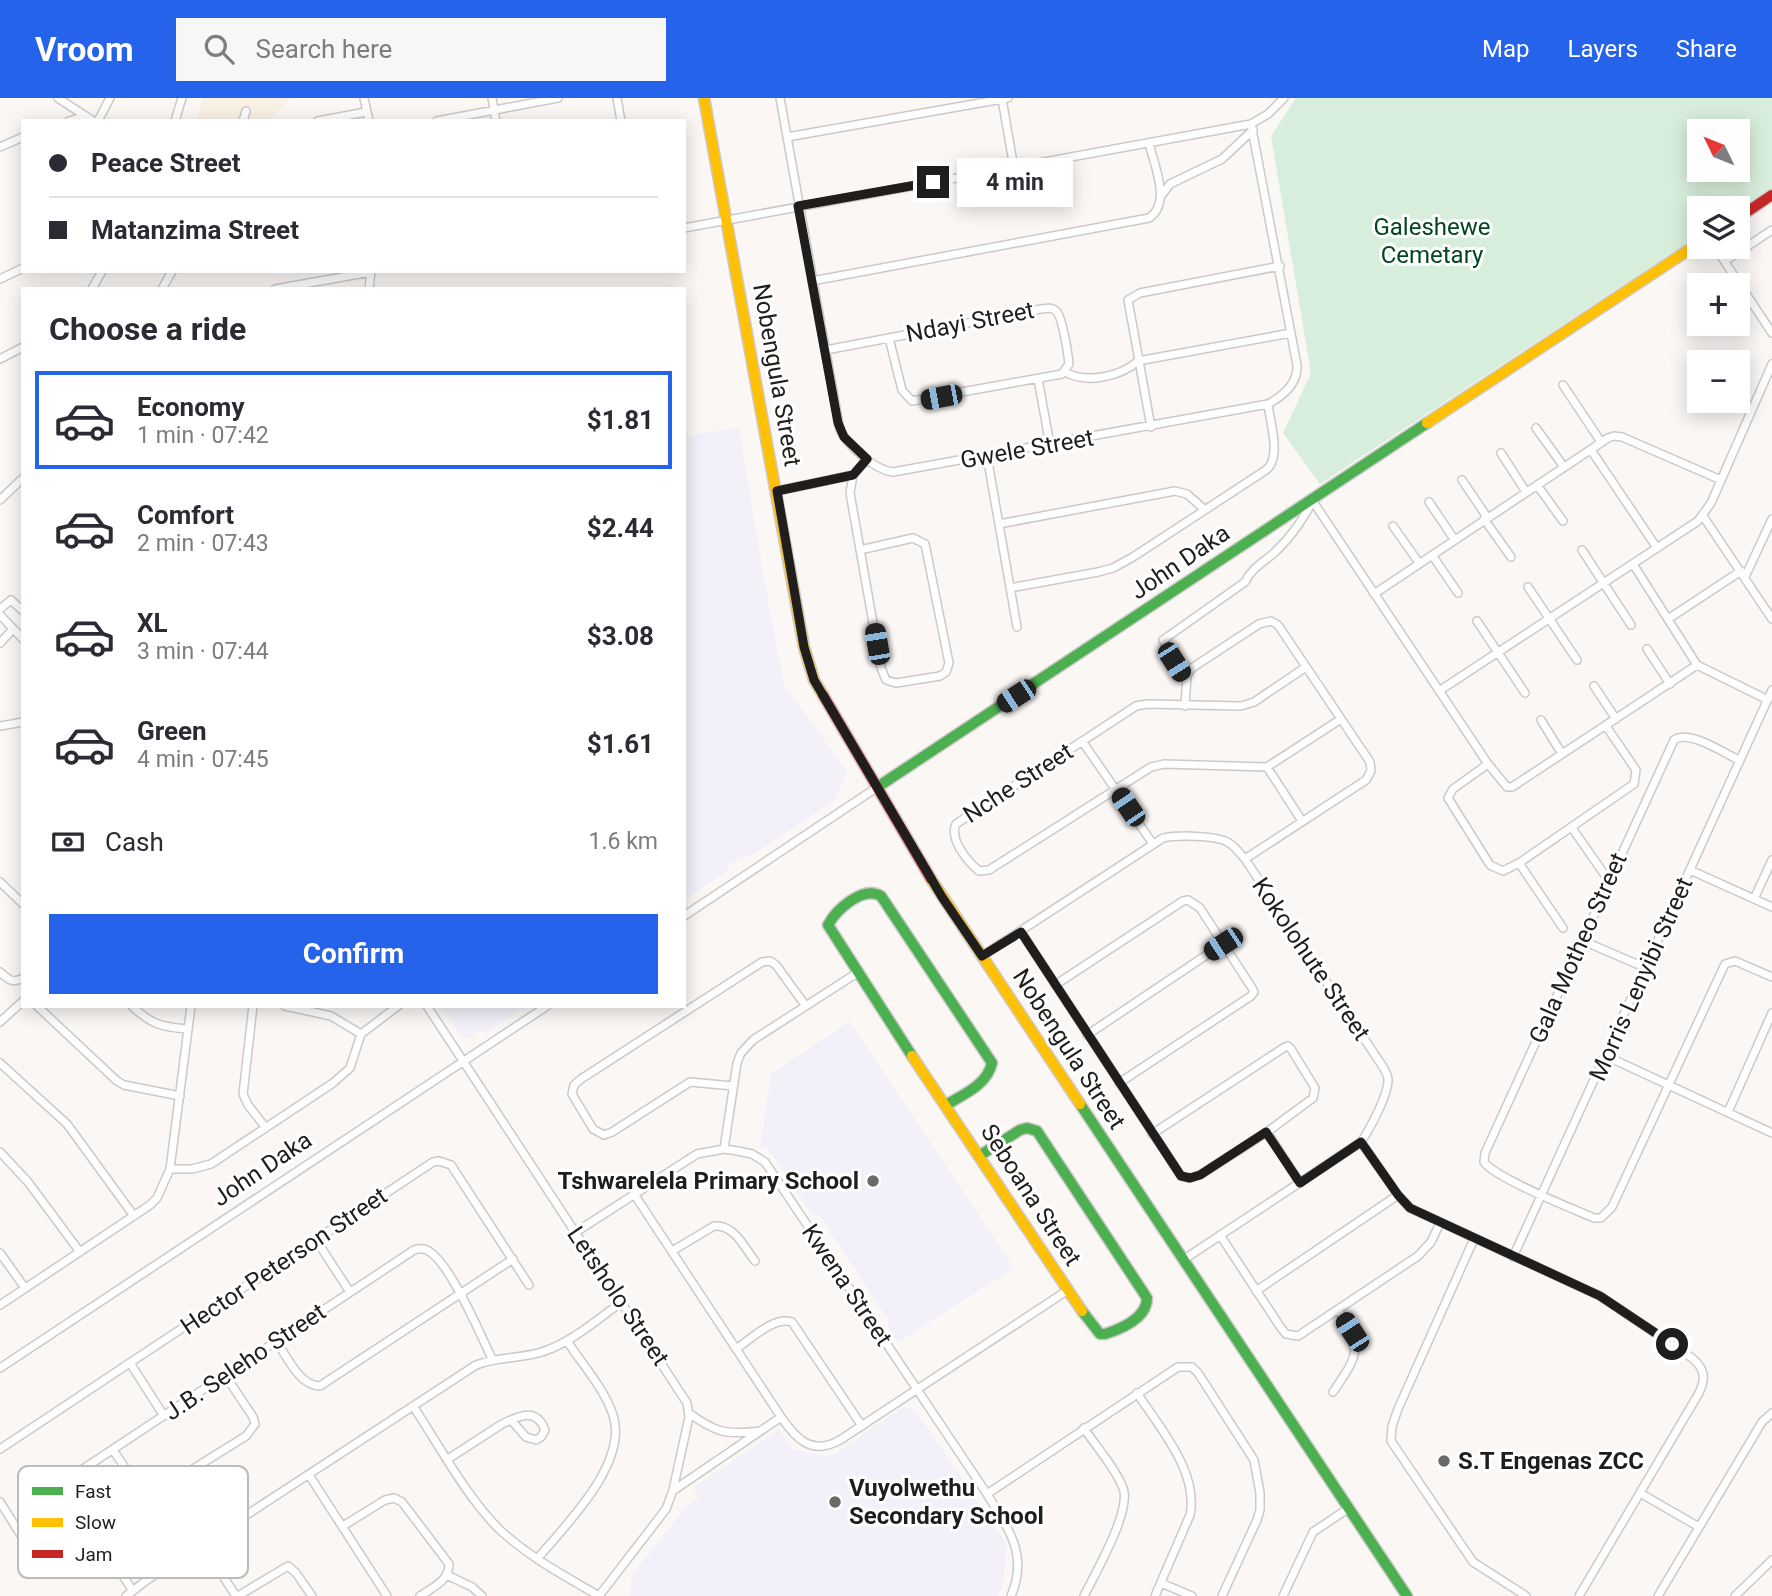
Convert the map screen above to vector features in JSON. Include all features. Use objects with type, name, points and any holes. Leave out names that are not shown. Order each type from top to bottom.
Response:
[{"type":"street","points":[[58,98],[89,118]]},
{"type":"street","points":[[99,119],[110,98]]},
{"type":"street","points":[[176,119],[182,98]]},
{"type":"street","points":[[364,98],[368,119]]},
{"type":"street","points":[[492,98],[496,119]]},
{"type":"street","points":[[447,119],[556,98]]},
{"type":"street","points":[[617,98],[621,119]]},
{"type":"street","name":"Nobengula Street","points":[[705,98],[808,664],[814,680],[879,786],[942,897],[1407,1596]]},
{"type":"street","name":"Gwele Street","points":[[780,98],[840,430],[867,459],[888,471],[899,472],[1268,404]]},
{"type":"street","points":[[1161,196],[1171,184],[1222,159],[1284,98]]},
{"type":"street","points":[[787,137],[1002,99],[1014,168]]},
{"type":"street","points":[[244,119],[246,111]]},
{"type":"street","points":[[329,119],[366,112]]},
{"type":"street","points":[[686,228],[1149,143],[1252,127]]},
{"type":"street","points":[[1010,588],[1113,568],[1271,466],[1274,456],[1268,404],[1285,392],[1297,375],[1297,365],[1252,127]]},
{"type":"street","points":[[0,146],[19,139]]},
{"type":"street","points":[[812,281],[1149,218],[1158,209],[1161,196],[1149,143]]},
{"type":"street","points":[[1750,210],[1772,195]]},
{"type":"street","points":[[1772,230],[1725,261],[1772,333]]},
{"type":"street","name":"John Daka","points":[[686,915],[1687,251]]},
{"type":"street","points":[[1151,426],[1128,300],[1134,295],[1280,266]]},
{"type":"street","points":[[0,279],[21,269]]},
{"type":"street","points":[[286,287],[360,273]]},
{"type":"street","name":"Ndayi Street","points":[[826,350],[1041,309],[1052,309],[1059,315],[1069,360],[1065,372],[912,401],[902,390],[889,338]]},
{"type":"street","points":[[1065,372],[1083,379],[1127,370],[1138,361],[1291,333]]},
{"type":"street","points":[[0,359],[21,348]]},
{"type":"street","points":[[1439,691],[1703,516],[1772,364]]},
{"type":"street","points":[[1038,379],[1050,445]]},
{"type":"street","points":[[1563,385],[1601,442]]},
{"type":"street","points":[[1536,428],[1564,467]]},
{"type":"street","points":[[1374,594],[1601,442],[1614,436],[1721,481]]},
{"type":"street","points":[[1591,450],[1657,548]]},
{"type":"street","points":[[1501,453],[1526,492]]},
{"type":"street","points":[[987,456],[1017,627]]},
{"type":"street","points":[[860,550],[913,538],[925,544],[949,663],[946,672],[940,676],[896,683],[886,680],[881,668],[860,550],[850,493],[853,475],[867,459]]},
{"type":"street","points":[[777,491],[853,475]]},
{"type":"street","points":[[0,500],[21,480]]},
{"type":"street","points":[[1462,480],[1511,557]]},
{"type":"street","points":[[1537,485],[1563,521]]},
{"type":"street","points":[[999,524],[1175,491],[1187,494],[1205,510]]},
{"type":"street","points":[[1186,681],[1163,640],[1245,582],[1250,572],[1296,530],[1312,500],[1504,785],[1512,787],[1697,665]]},
{"type":"street","points":[[1429,502],[1454,539]]},
{"type":"street","points":[[1703,516],[1772,619]]},
{"type":"street","points":[[1668,619],[1743,574],[1772,519]]},
{"type":"street","points":[[1393,526],[1419,564]]},
{"type":"street","points":[[1582,550],[1631,625]]},
{"type":"street","points":[[1432,555],[1458,593]]},
{"type":"street","points":[[1633,564],[1697,665],[1768,700]]},
{"type":"street","points":[[1528,587],[1577,660]]},
{"type":"street","points":[[0,608],[11,600],[21,609]]},
{"type":"street","points":[[0,615],[21,637]]},
{"type":"street","points":[[1185,706],[1189,671],[1266,621],[1278,625],[1370,762],[1371,771],[1366,780],[1245,859]]},
{"type":"street","points":[[1477,621],[1525,693]]},
{"type":"street","points":[[0,643],[13,629]]},
{"type":"street","points":[[1647,649],[1670,684]]},
{"type":"street","name":"Nche Street","points":[[1267,767],[1157,765],[1143,771],[989,870],[979,871],[974,867],[953,834],[956,824],[1136,706],[1247,705],[1306,667]]},
{"type":"street","points":[[1594,685],[1616,719]]},
{"type":"street","name":"Morris Lenyibi Street","points":[[1513,1257],[1772,690]]},
{"type":"street","points":[[1302,821],[1267,767],[1341,719]]},
{"type":"street","points":[[1541,720],[1562,754]]},
{"type":"street","points":[[0,726],[21,722]]},
{"type":"street","points":[[1488,764],[1453,789],[1449,794],[1449,801],[1492,868],[1503,871],[1572,828],[1630,788],[1637,779],[1636,770],[1606,726]]},
{"type":"street","name":"Gala Motheo Street","points":[[1542,1194],[1491,1169],[1484,1158],[1581,940],[1674,740],[1688,736],[1740,760]]},
{"type":"street","points":[[1082,741],[1153,844]]},
{"type":"street","points":[[1572,828],[1609,881]]},
{"type":"street","name":"Kokolohute Street","points":[[982,956],[1163,838],[1175,836],[1221,839],[1232,845],[1245,859],[1387,1075],[1387,1087],[1370,1128],[1361,1142],[1183,1260]]},
{"type":"street","points":[[1754,899],[1772,860]]},
{"type":"street","points":[[1519,863],[1563,928]]},
{"type":"street","points":[[1690,870],[1772,907]]},
{"type":"street","points":[[0,882],[21,902]]},
{"type":"street","name":"Seboana Street","points":[[634,1194],[797,1438],[821,1447],[834,1444],[1068,1290],[829,930],[831,916],[865,893],[872,891],[881,896],[992,1063],[988,1075],[946,1105]]},
{"type":"street","points":[[1055,985],[1188,900],[1197,904],[1252,988],[1253,994],[1118,1083]]},
{"type":"street","points":[[1021,932],[1118,1083],[1178,1174],[1190,1178],[1200,1175],[1306,1105],[1315,1095],[1313,1081],[1288,1046],[1152,1134]]},
{"type":"street","points":[[1581,940],[1646,968]]},
{"type":"street","points":[[1087,1035],[1223,944]]},
{"type":"street","points":[[733,1086],[690,1082],[604,1135],[593,1129],[572,1094],[574,1085],[581,1079],[762,962],[770,961],[776,965],[806,1005]]},
{"type":"street","points":[[1542,1194],[1594,1218],[1607,1214],[1725,964],[1735,961],[1772,976]]},
{"type":"street","points":[[0,972],[10,981],[21,979]]},
{"type":"street","points":[[724,1149],[737,1063],[746,1047],[857,973]]},
{"type":"street","points":[[0,1022],[21,1003]]},
{"type":"street","points":[[39,1008],[117,1081],[124,1085],[180,1096]]},
{"type":"street","points":[[134,1008],[151,1022],[188,1029]]},
{"type":"street","points":[[0,1304],[157,1198],[170,1169],[191,1008]]},
{"type":"street","points":[[253,1008],[243,1094],[266,1128]]},
{"type":"street","points":[[170,1169],[192,1169],[211,1164],[345,1074],[353,1061],[361,1034],[395,1008]]},
{"type":"street","name":"Letsholo Street","points":[[428,1008],[685,1397],[689,1413]]},
{"type":"street","name":"John Daka","points":[[0,1368],[544,1008]]},
{"type":"street","points":[[322,1009],[361,1034]]},
{"type":"street","points":[[1728,1112],[1772,1013]]},
{"type":"street","points":[[1606,1056],[1772,1133]]},
{"type":"street","points":[[0,1063],[67,1124],[134,1216]]},
{"type":"street","points":[[979,1156],[1020,1130],[1027,1128],[1037,1131],[1145,1292],[1146,1307],[1143,1312],[1112,1333],[1100,1334],[1093,1328],[1068,1290]]},
{"type":"street","points":[[1266,1132],[1300,1183]]},
{"type":"street","points":[[1361,1142],[1410,1208],[1613,1303],[1692,1358],[1703,1371],[1704,1383],[1699,1394],[1579,1596]]},
{"type":"street","name":"Kwena Street","points":[[576,1232],[697,1154],[724,1149],[752,1154],[765,1162],[987,1494],[1016,1547],[1018,1571],[1011,1596]]},
{"type":"street","points":[[0,1152],[28,1182],[80,1252]]},
{"type":"street","name":"Hector Peterson Street","points":[[0,1449],[433,1162],[451,1165],[529,1285]]},
{"type":"street","points":[[1256,1291],[1398,1195]]},
{"type":"street","points":[[1220,1235],[1281,1328],[1292,1336],[1303,1334],[1424,1251],[1440,1223]]},
{"type":"street","points":[[672,1251],[714,1226],[721,1226],[732,1231],[755,1261]]},
{"type":"street","points":[[1474,1239],[1398,1409],[1392,1426],[1391,1441],[1473,1562],[1526,1596]]},
{"type":"street","points":[[316,1240],[350,1292]]},
{"type":"street","name":"J.B. Seleho Street","points":[[87,1466],[419,1249],[425,1249],[437,1257],[461,1294],[492,1359]]},
{"type":"street","points":[[0,1253],[25,1288]]},
{"type":"street","points":[[276,1341],[302,1378],[310,1384],[320,1386],[513,1259]]},
{"type":"street","points":[[248,1514],[476,1365],[492,1359],[543,1352],[567,1341],[623,1301]]},
{"type":"street","points":[[1332,1392],[1346,1372],[1356,1347],[1352,1332],[1338,1310]]},
{"type":"street","points":[[736,1349],[773,1324],[781,1321],[792,1322],[862,1426]]},
{"type":"street","points":[[537,1559],[595,1489],[608,1463],[613,1442],[615,1426],[610,1407],[567,1341]]},
{"type":"street","points":[[130,1363],[164,1416]]},
{"type":"street","points":[[987,1494],[1178,1367],[1192,1367],[1254,1460],[1260,1493],[1260,1510],[1222,1596]]},
{"type":"street","points":[[198,1466],[246,1436],[255,1424],[225,1375]]},
{"type":"street","points":[[1137,1393],[1184,1467],[1189,1484],[1189,1515],[1155,1596]]},
{"type":"street","points":[[413,1406],[491,1520],[537,1559],[599,1596],[662,1517],[673,1490],[689,1413],[718,1431],[733,1434],[761,1431]]},
{"type":"street","points":[[1658,1596],[1762,1422],[1772,1413]]},
{"type":"street","points":[[449,1459],[511,1420],[525,1414],[536,1416],[543,1424],[544,1434],[536,1440],[526,1437],[511,1420]]},
{"type":"street","points":[[673,1490],[781,1417]]},
{"type":"street","points":[[1084,1428],[1125,1495],[1122,1514],[1084,1596]]},
{"type":"street","points":[[113,1450],[124,1466]]},
{"type":"street","points":[[309,1475],[387,1596]]},
{"type":"street","points":[[1640,1493],[1699,1527]]},
{"type":"street","points":[[343,1526],[385,1500],[394,1498],[406,1505],[449,1564],[447,1575],[420,1596]]},
{"type":"street","points":[[0,1502],[18,1530]]},
{"type":"street","points":[[1283,1596],[1313,1532],[1349,1507]]},
{"type":"street","points":[[1735,1596],[1772,1560]]},
{"type":"street","points":[[225,1578],[237,1596],[288,1566],[312,1596]]},
{"type":"street","points":[[447,1575],[472,1587],[482,1596]]},
{"type":"street","points":[[130,1593],[152,1578]]},
{"type":"street","points":[[1161,1583],[1192,1596]]},
{"type":"shaded area","points":[[203,98],[290,98],[270,119],[197,119]]},
{"type":"shaded area","points":[[739,427],[784,684],[847,772],[835,800],[749,857],[743,857],[728,865],[726,872],[686,899],[686,437]]},
{"type":"shaded area","points":[[442,1008],[523,1008],[488,1032],[476,1031],[474,1038],[462,1038]]},
{"type":"shaded area","name":"Tshwarelela Primary School","points":[[850,1021],[1014,1268],[897,1343],[888,1327],[888,1319],[820,1216],[812,1215],[767,1147],[760,1146],[771,1074]]},
{"type":"shaded area","name":"Vuyolwethu Secondary School","points":[[903,1407],[914,1409],[1006,1543],[1004,1583],[998,1596],[630,1596],[632,1575],[686,1507],[698,1497],[693,1488],[779,1430],[792,1449],[830,1457]]},
{"type":"green space","name":"Galeshewe Cemetary","points":[[1296,98],[1772,98],[1772,187],[1750,201],[1750,196],[1687,196],[1687,243],[1320,484],[1283,433],[1311,373],[1271,136]]},
{"type":"traffic: fast","points":[[879,786],[1427,423]]},
{"type":"traffic: fast","points":[[912,1056],[828,925],[844,906],[858,896],[874,893],[881,896],[992,1063],[980,1083],[946,1105]]},
{"type":"traffic: fast","points":[[1080,1104],[1407,1596]]},
{"type":"traffic: fast","points":[[979,1156],[1020,1130],[1027,1128],[1037,1131],[1147,1298],[1138,1317],[1105,1334],[1100,1334],[1082,1311]]},
{"type":"traffic: slow","points":[[704,98],[804,647],[814,680],[823,695]]},
{"type":"traffic: slow","points":[[1427,423],[1687,251]]},
{"type":"traffic: slow","points":[[931,879],[1080,1104]]},
{"type":"traffic: slow","points":[[912,1056],[1082,1311]]},
{"type":"traffic: jam","points":[[1750,210],[1772,195]]},
{"type":"traffic: jam","points":[[823,695],[931,879]]},
{"type":"place","name":"Tshwarelela Primary School","points":[[873,1181]]},
{"type":"place","name":"S.T Engenas ZCC","points":[[1444,1461]]},
{"type":"place","name":"Vuyolwethu Secondary School","points":[[835,1502]]},
{"type":"route","points":[[933,182],[798,206],[838,423],[844,437],[867,459],[853,475],[777,491],[804,647],[814,680],[879,786],[942,897],[982,956],[1021,932],[1181,1176],[1190,1178],[1200,1175],[1266,1132],[1300,1183],[1361,1142],[1410,1208],[1600,1296],[1672,1344]]}]
